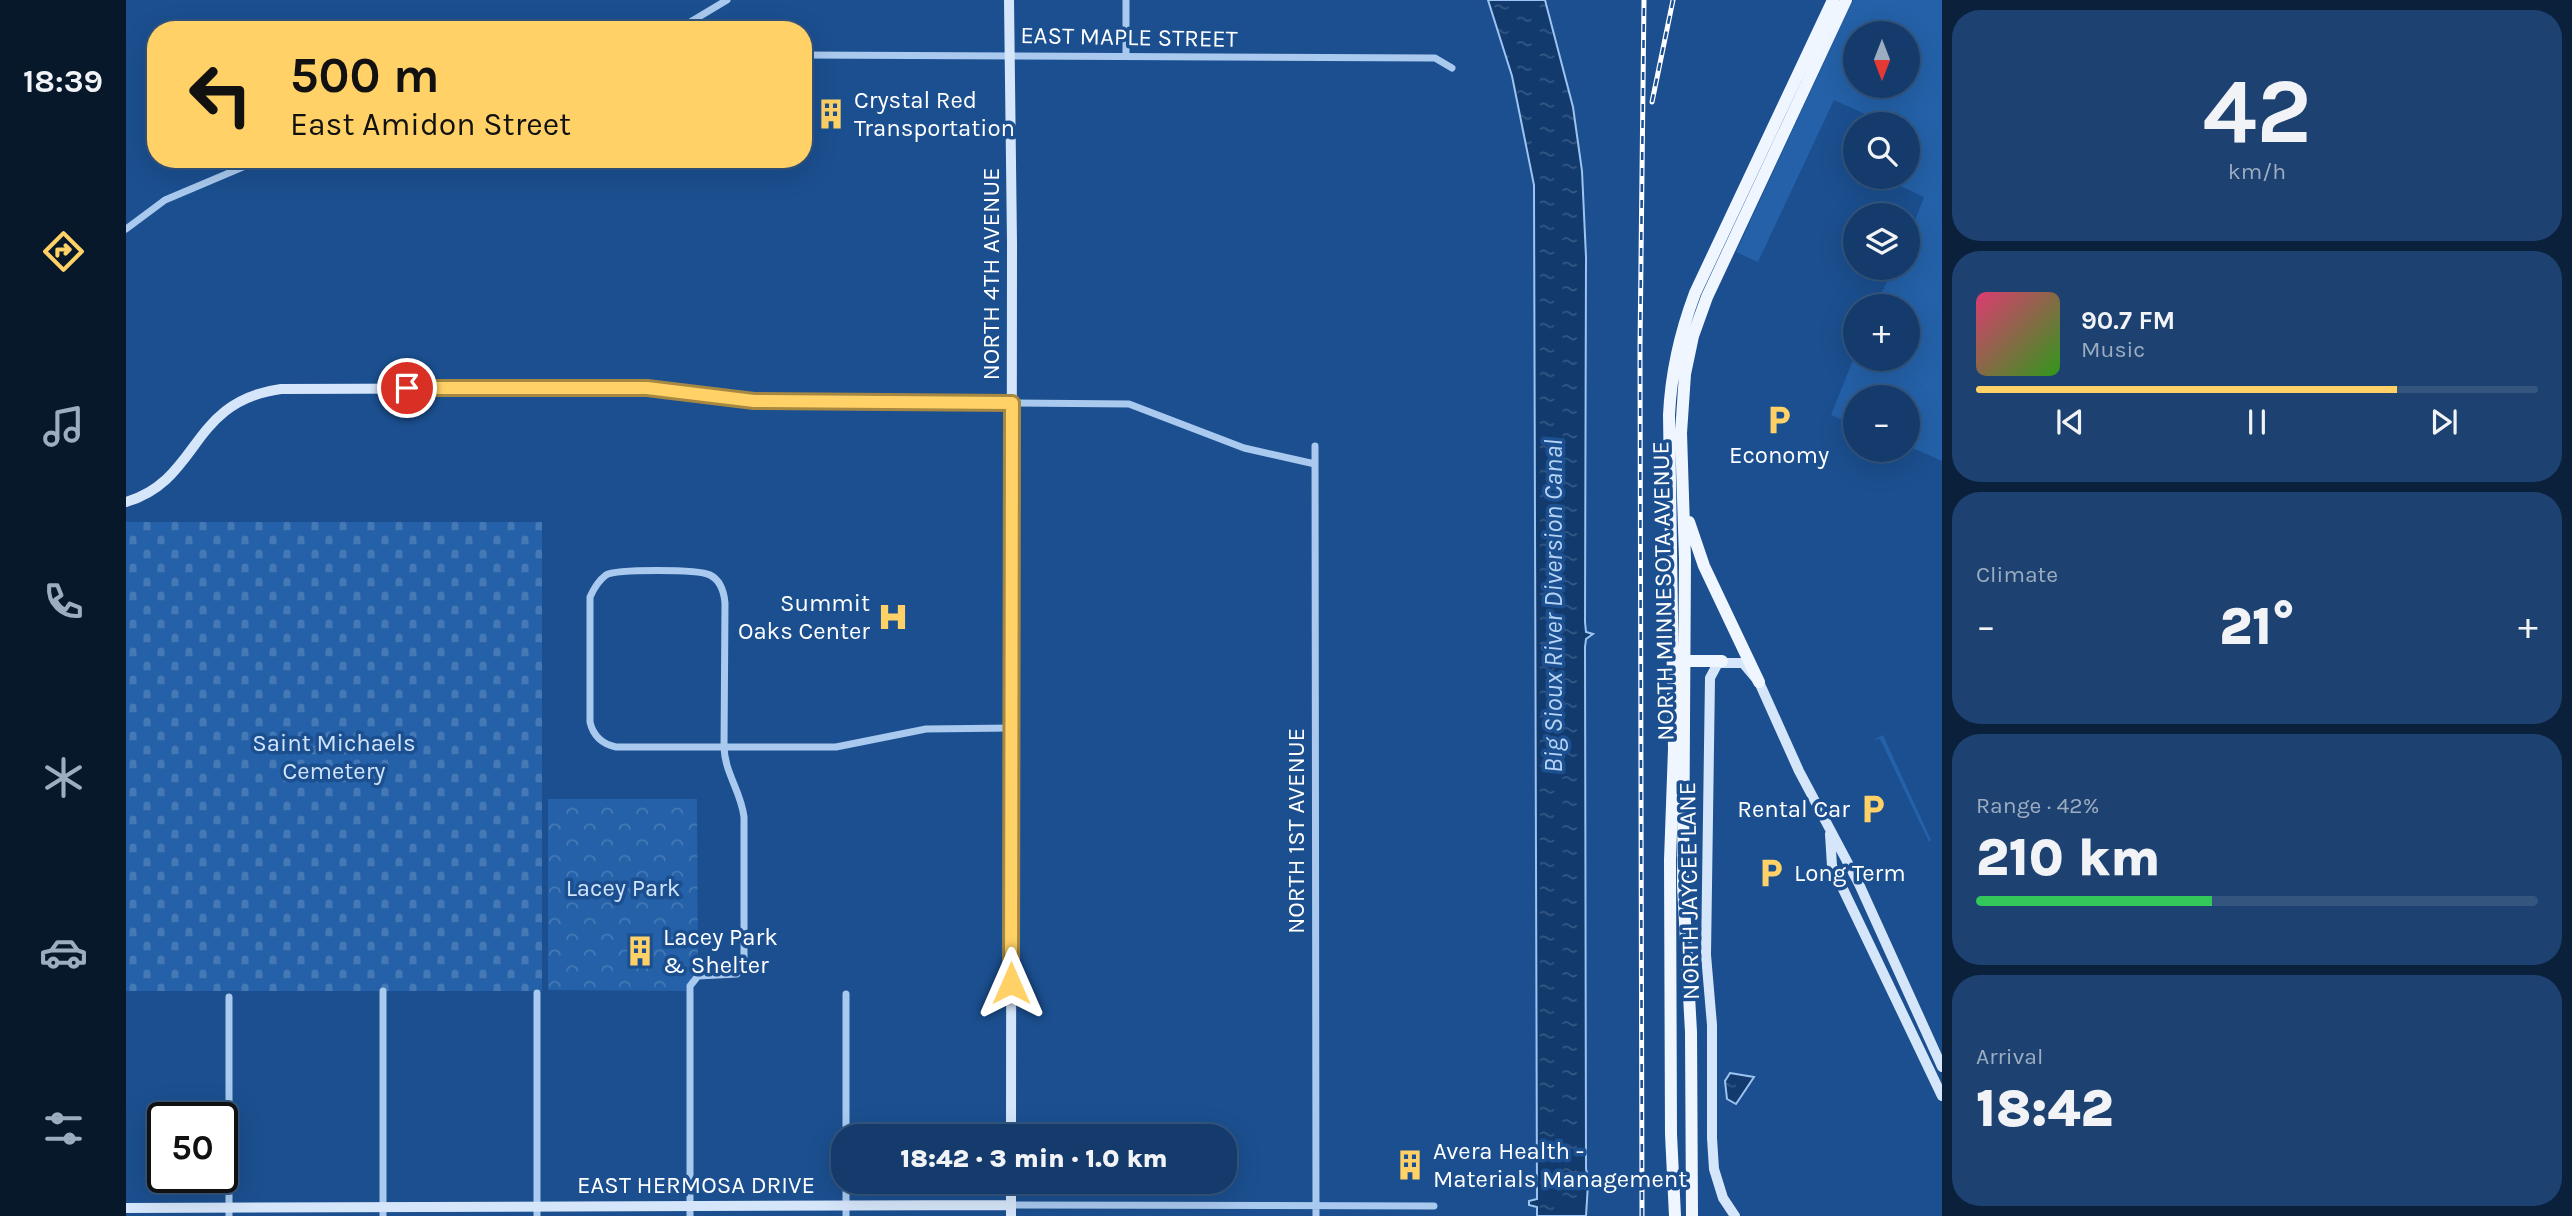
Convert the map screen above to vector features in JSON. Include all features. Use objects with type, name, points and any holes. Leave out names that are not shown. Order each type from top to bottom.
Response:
[{"type":"main road","name":"NORTH 4TH AVENUE","points":[[1009,0],[1012,403],[1011,1124]]},
{"type":"main road","name":"NORTH MINNESOTA AVENUE","points":[[1692,1216],[1691,1032],[1684,917],[1679,661],[1669,415],[1678,347],[1703,276],[1833,0]]},
{"type":"main road","name":"NORTH MINNESOTA AVENUE","points":[[1675,1216],[1670,990],[1685,374],[1698,318],[1846,0]]},
{"type":"main road","points":[[126,502],[153,490],[169,477],[210,423],[234,403],[281,389],[647,388],[754,401],[1012,403]]},
{"type":"main road","points":[[1682,477],[1689,524],[1698,553],[1829,830],[1859,884],[1942,1067]]},
{"type":"main road","points":[[1679,661],[1743,663],[1759,681]]},
{"type":"main road","name":"NORTH JAYCEE LANE","points":[[1721,661],[1715,665],[1710,678],[1706,956],[1712,1025],[1714,1169],[1723,1198],[1735,1216]]},
{"type":"main road","points":[[1829,830],[1832,866],[1942,1096]]},
{"type":"main road","name":"EAST HERMOSA DRIVE","points":[[126,1208],[229,1212],[1011,1211]]},
{"type":"street","points":[[692,21],[727,0]]},
{"type":"street","points":[[1126,0],[1126,56]]},
{"type":"street","name":"EAST MAPLE STREET","points":[[812,55],[1435,58],[1452,68]]},
{"type":"street","points":[[126,229],[165,200],[241,168]]},
{"type":"street","points":[[1012,403],[1129,404],[1244,447],[1315,464]]},
{"type":"street","name":"NORTH 1ST AVENUE","points":[[1315,446],[1316,1216]]},
{"type":"street","points":[[690,1211],[690,986],[698,976],[737,974],[744,965],[744,817],[742,804],[726,771],[724,747],[725,603],[717,581],[701,572],[614,572],[596,583],[590,597],[590,722],[592,731],[602,741],[616,747],[724,747],[836,747],[928,729],[1012,729]]},
{"type":"street","points":[[383,992],[383,1212]]},
{"type":"street","points":[[537,993],[537,1211]]},
{"type":"street","points":[[846,994],[846,1124]]},
{"type":"street","points":[[229,997],[229,1212]]},
{"type":"street","name":"EAST HERMOSA DRIVE","points":[[1011,1211],[1434,1206]]},
{"type":"green space","points":[[1853,0],[1942,0],[1942,461],[1920,451],[1920,385],[1843,385],[1849,371],[1920,371],[1920,294],[1881,294],[1888,280],[1920,280],[1920,208],[1924,197],[1907,189],[1920,189],[1920,112],[1860,112],[1834,100],[1758,262],[1736,252],[1843,22],[1843,98],[1920,98],[1920,21],[1843,21]]},
{"type":"green space","points":[[1843,385],[1843,420],[1831,415]]},
{"type":"green space","name":"Saint Michaels Cemetery","points":[[126,522],[542,522],[542,991],[126,991]]},
{"type":"green space","points":[[1883,735],[1931,840],[1929,842],[1880,739],[1873,740]]},
{"type":"green space","name":"Lacey Park","points":[[548,799],[697,799],[698,976],[690,991],[548,990]]},
{"type":"water","name":"Big Sioux River Diversion Canal","points":[[1488,0],[1545,0],[1573,107],[1582,171],[1586,257],[1585,622],[1586,632],[1593,634],[1586,639],[1585,647],[1586,1169],[1588,1176],[1597,1178],[1597,1181],[1588,1184],[1586,1216],[1537,1216],[1537,1207],[1529,1205],[1529,1201],[1537,1199],[1534,185],[1512,76]]},
{"type":"water","points":[[1730,1073],[1754,1077],[1736,1104],[1727,1099],[1725,1081]]},
{"type":"railway","points":[[1642,1216],[1640,348],[1644,0]]},
{"type":"railway","points":[[1652,102],[1673,0]]},
{"type":"place","name":"Crystal Red Transportation","points":[[831,114]]},
{"type":"place","name":"Economy","points":[[1779,420]]},
{"type":"place","name":"Summit Oaks Center","points":[[893,617]]},
{"type":"place","name":"Rental Car","points":[[1873,809]]},
{"type":"place","name":"Long Term","points":[[1771,873]]},
{"type":"place","name":"Lacey Park & Shelter","points":[[640,951]]},
{"type":"place","name":"Avera Health - Materials Management","points":[[1410,1165]]},
{"type":"route","points":[[407,388],[647,388],[688,391],[741,401],[1012,403],[1011,983]]}]
